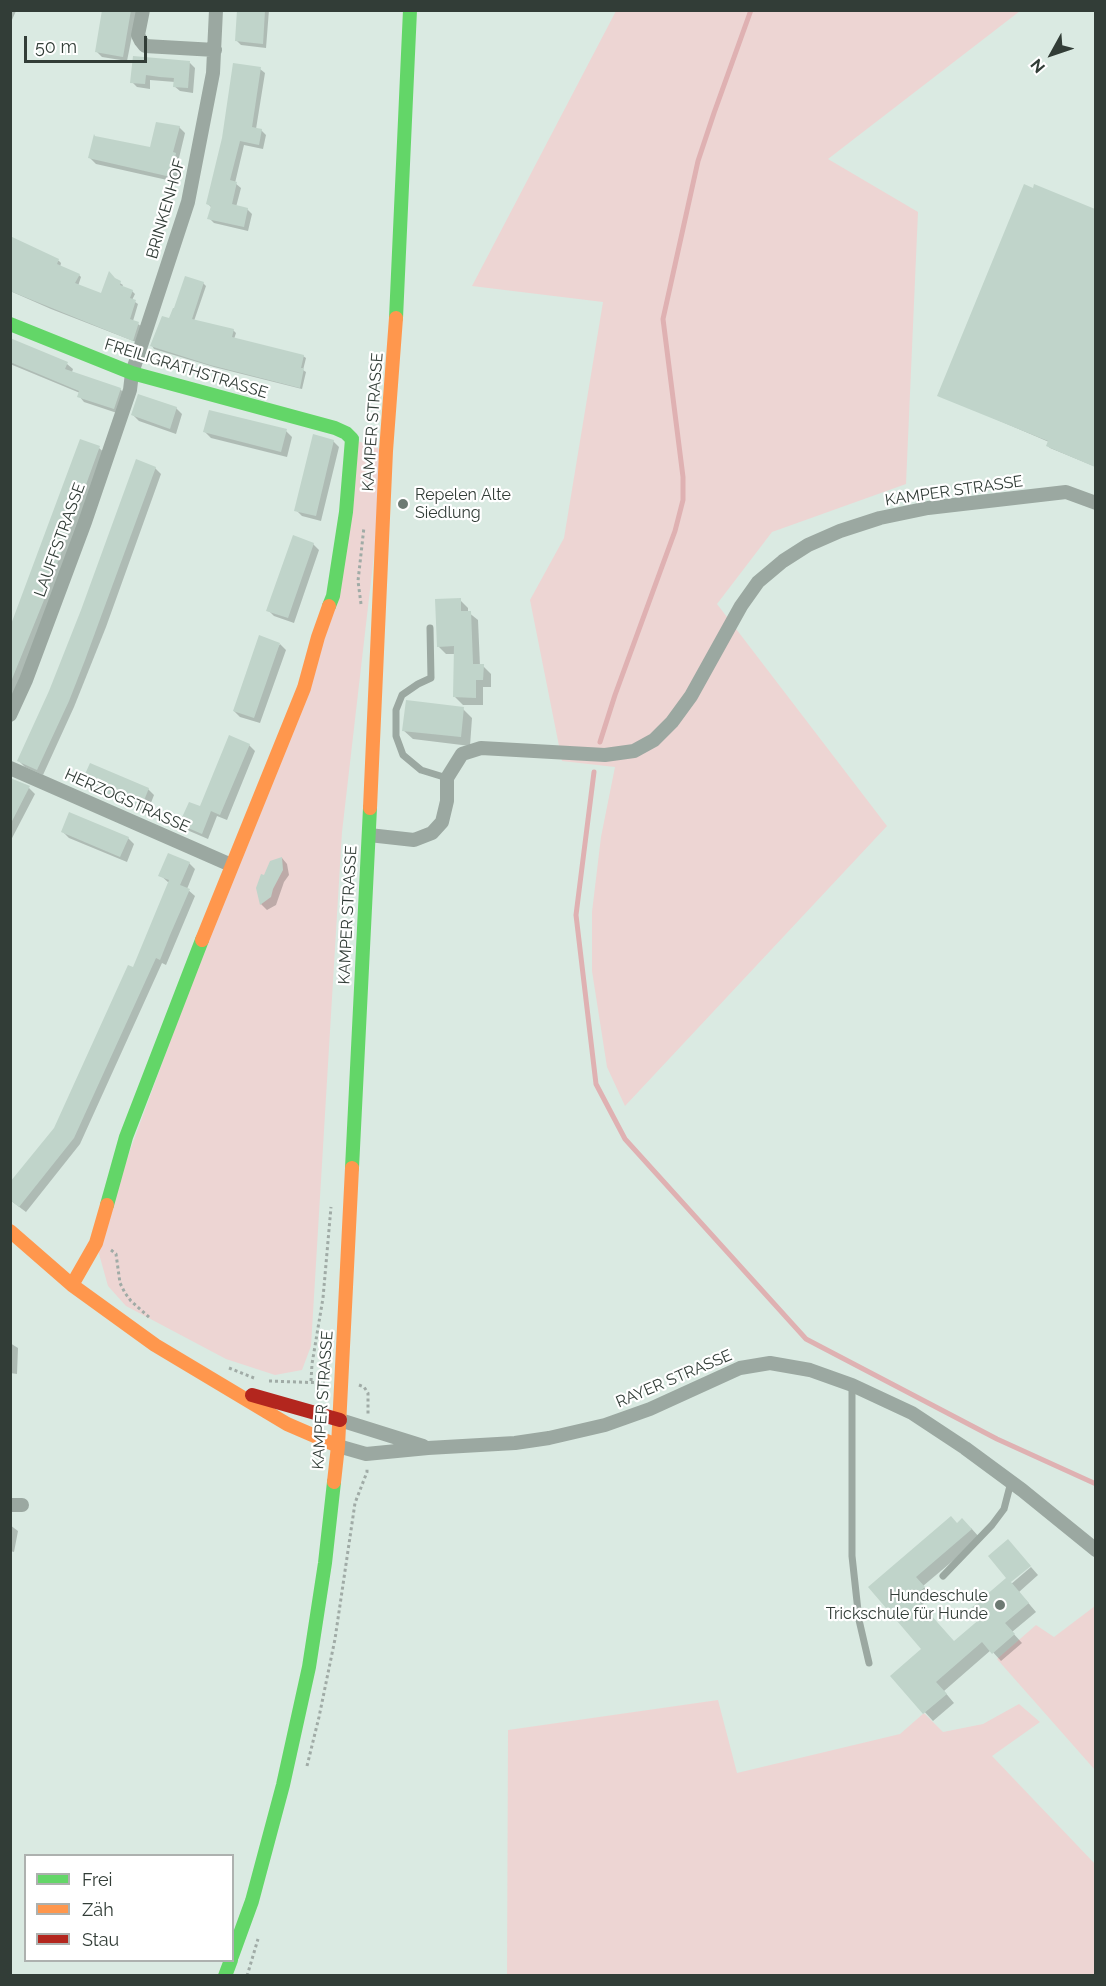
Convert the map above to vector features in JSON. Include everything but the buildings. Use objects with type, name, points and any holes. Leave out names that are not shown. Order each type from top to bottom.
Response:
[{"type":"main road","name":"KAMPER STRASSE","points":[[234,1950],[252,1901],[282,1785],[309,1666],[325,1563],[338,1446],[386,451],[394,350],[410,10]]},
{"type":"main road","name":"FREILIGRATHSTRASSE","points":[[10,324],[132,373],[219,399],[334,428],[346,433],[352,439]]},
{"type":"main road","name":"KAMPER STRASSE","points":[[72,1285],[96,1243],[126,1137],[231,865],[304,688],[318,637],[333,596],[346,512],[352,439]]},
{"type":"main road","points":[[10,1231],[72,1285],[155,1345],[287,1424],[338,1446]]},
{"type":"main road","points":[[226,1388],[340,1420]]},
{"type":"street","points":[[143,10],[138,35],[145,46],[215,50]]},
{"type":"street","name":"BRINKENHOF","points":[[132,373],[188,202],[213,73],[216,10]]},
{"type":"street","name":"LAUFFSTRASSE","points":[[10,715],[26,680],[85,522],[130,390],[132,373]]},
{"type":"street","name":"KAMPER STRASSE","points":[[369,835],[414,840],[432,833],[442,822],[447,801],[447,778],[462,754],[481,748],[604,755],[634,751],[654,740],[672,722],[691,696],[741,606],[758,582],[783,561],[808,545],[880,518],[928,508],[1066,492],[1095,502]]},
{"type":"street","name":"HERZOGSTRASSE","points":[[10,768],[231,865]]},
{"type":"street","name":"RAYER STRASSE","points":[[338,1446],[366,1454],[515,1443],[549,1438],[605,1425],[650,1409],[740,1368],[771,1363],[810,1370],[852,1385],[912,1413],[1011,1482],[1095,1550]]},
{"type":"street","name":"RAYER STRASSE","points":[[340,1420],[428,1448]]},
{"type":"lane","points":[[430,628],[431,678],[402,695],[396,710],[396,736],[403,755],[421,770],[447,778]]},
{"type":"lane","points":[[852,1385],[852,1556],[860,1620],[869,1663]]},
{"type":"lane","points":[[943,1576],[992,1525],[1004,1509],[1011,1482]]},
{"type":"path","points":[[96,1243],[109,1248],[116,1254],[120,1283],[125,1293],[153,1320]]},
{"type":"path","points":[[225,1366],[262,1380],[311,1381],[364,1387],[368,1393],[369,1402],[368,1428]]},
{"type":"shaded area","points":[[616,11],[1020,11],[828,159],[918,212],[906,484],[772,532],[717,604],[887,826],[625,1106],[607,1067],[592,971],[592,912],[601,837],[615,767],[562,761],[530,600],[564,538],[603,302],[472,286]]},
{"type":"shaded area","points":[[352,439],[386,451],[342,832],[311,1346],[302,1370],[275,1375],[226,1359],[126,1306],[108,1286],[96,1243],[326,617]]},
{"type":"shaded area","points":[[1095,1606],[1095,1770],[997,1659],[1036,1625],[1054,1637]]},
{"type":"shaded area","points":[[718,1700],[737,1773],[900,1734],[924,1713],[943,1732],[983,1724],[1019,1704],[1040,1722],[992,1756],[1095,1864],[1095,1975],[507,1975],[508,1730]]},
{"type":"waterway","points":[[600,742],[675,531],[683,500],[683,477],[663,319],[698,161],[751,10]]},
{"type":"waterway","points":[[594,772],[576,915],[596,1084],[625,1139],[806,1339],[997,1439],[1096,1484]]},
{"type":"traffic: fast","points":[[396,318],[410,10]]},
{"type":"traffic: fast","points":[[10,324],[132,373],[335,428],[346,433],[352,439],[346,512],[333,596],[329,606]]},
{"type":"traffic: fast","points":[[352,1168],[370,808]]},
{"type":"traffic: fast","points":[[107,1205],[126,1137],[202,940]]},
{"type":"traffic: fast","points":[[234,1950],[252,1901],[283,1785],[309,1667],[325,1563],[334,1482]]},
{"type":"traffic: fast","points":[[225,1976],[230,1962]]},
{"type":"traffic: slow","points":[[370,808],[386,451],[396,318]]},
{"type":"traffic: slow","points":[[202,940],[304,688],[329,606]]},
{"type":"traffic: slow","points":[[334,1482],[338,1446],[352,1168]]},
{"type":"traffic: slow","points":[[72,1285],[96,1243],[107,1205]]},
{"type":"traffic: slow","points":[[10,1231],[72,1285],[155,1345],[287,1424],[338,1446]]},
{"type":"traffic: jam","points":[[252,1395],[340,1420]]},
{"type":"place","name":"Repelen Alte Siedlung","points":[[403,504]]},
{"type":"place","name":"Hundeschule Trickschule für Hunde","points":[[1000,1605]]}]
